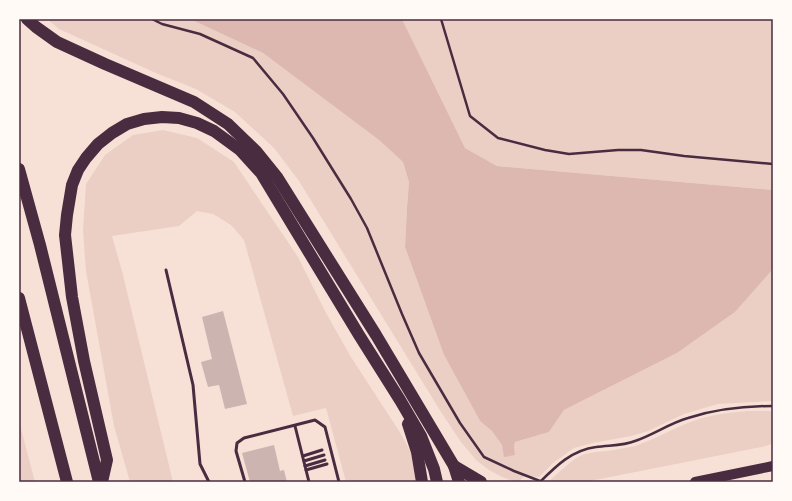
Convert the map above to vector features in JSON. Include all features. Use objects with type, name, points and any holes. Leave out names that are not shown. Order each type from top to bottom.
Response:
[{"type":"highway","points":[[27,19],[57,42],[194,102],[228,124],[256,151],[277,177],[376,334],[454,466],[459,482]]},
{"type":"highway","points":[[100,482],[107,460],[84,361],[72,296],[65,236],[72,185],[78,170],[86,158],[98,144],[112,132],[127,124],[162,116],[180,118],[214,131],[240,150],[261,173],[421,436],[434,469],[437,482]]},
{"type":"highway","points":[[19,169],[42,253],[100,482]]},
{"type":"highway","points":[[19,298],[67,482]]},
{"type":"highway","points":[[400,400],[417,452],[422,482]]},
{"type":"highway","points":[[454,466],[481,482]]},
{"type":"main road","points":[[695,482],[773,466]]},
{"type":"lane","points":[[166,270],[193,385],[200,464],[210,482]]},
{"type":"lane","points":[[245,482],[236,451],[237,443],[244,438],[315,420],[325,427],[339,482]]},
{"type":"lane","points":[[295,426],[310,482]]},
{"type":"lane","points":[[303,456],[322,450]]},
{"type":"lane","points":[[304,461],[324,455]]},
{"type":"lane","points":[[305,466],[325,460]]},
{"type":"lane","points":[[306,470],[327,464]]},
{"type":"path","points":[[152,19],[162,24],[200,34],[253,58],[283,94],[313,138],[351,199],[366,228],[419,353],[460,423],[484,457],[540,482],[557,465],[577,452],[595,447],[612,446],[633,442],[687,418],[722,409],[773,406]]},
{"type":"path","points":[[441,19],[470,116],[498,138],[545,150],[569,154],[618,150],[641,150],[684,156],[773,164]]},
{"type":"shaded area","points":[[47,19],[190,19],[263,53],[379,140],[403,162],[409,182],[405,247],[444,355],[480,421],[492,431],[502,445],[514,447],[515,442],[549,432],[564,410],[677,353],[735,312],[773,269],[773,401],[718,404],[684,414],[648,431],[574,448],[553,463],[539,477],[525,476],[518,482],[515,482],[502,477],[489,470],[476,460],[461,442],[299,181],[274,148],[235,112],[196,89],[158,74],[59,29]]},
{"type":"shaded area","points":[[190,19],[402,19],[465,148],[497,166],[773,190],[773,269],[735,312],[677,353],[564,410],[549,432],[515,442],[515,455],[504,457],[502,445],[492,431],[480,421],[444,355],[405,247],[409,182],[403,162],[379,140],[263,53]]},
{"type":"shaded area","points":[[402,19],[773,19],[773,190],[497,166],[465,148]]},
{"type":"shaded area","points":[[163,130],[197,138],[234,162],[298,257],[326,313],[351,357],[401,434],[411,453],[416,482],[346,482],[326,408],[293,416],[244,240],[231,225],[213,214],[197,211],[179,226],[112,236],[122,271],[173,482],[130,482],[114,426],[86,271],[83,230],[86,184],[105,155],[133,135]]},
{"type":"shaded area","points":[[747,411],[773,411],[773,443],[766,446],[585,482],[548,482],[582,455],[635,446],[695,420]]},
{"type":"shaded area","points":[[19,421],[35,482],[19,482]]},
{"type":"building","points":[[223,311],[247,404],[225,409],[219,385],[208,387],[201,362],[212,359],[202,317]]},
{"type":"building","points":[[274,445],[280,471],[284,470],[287,482],[250,482],[242,453]]}]
